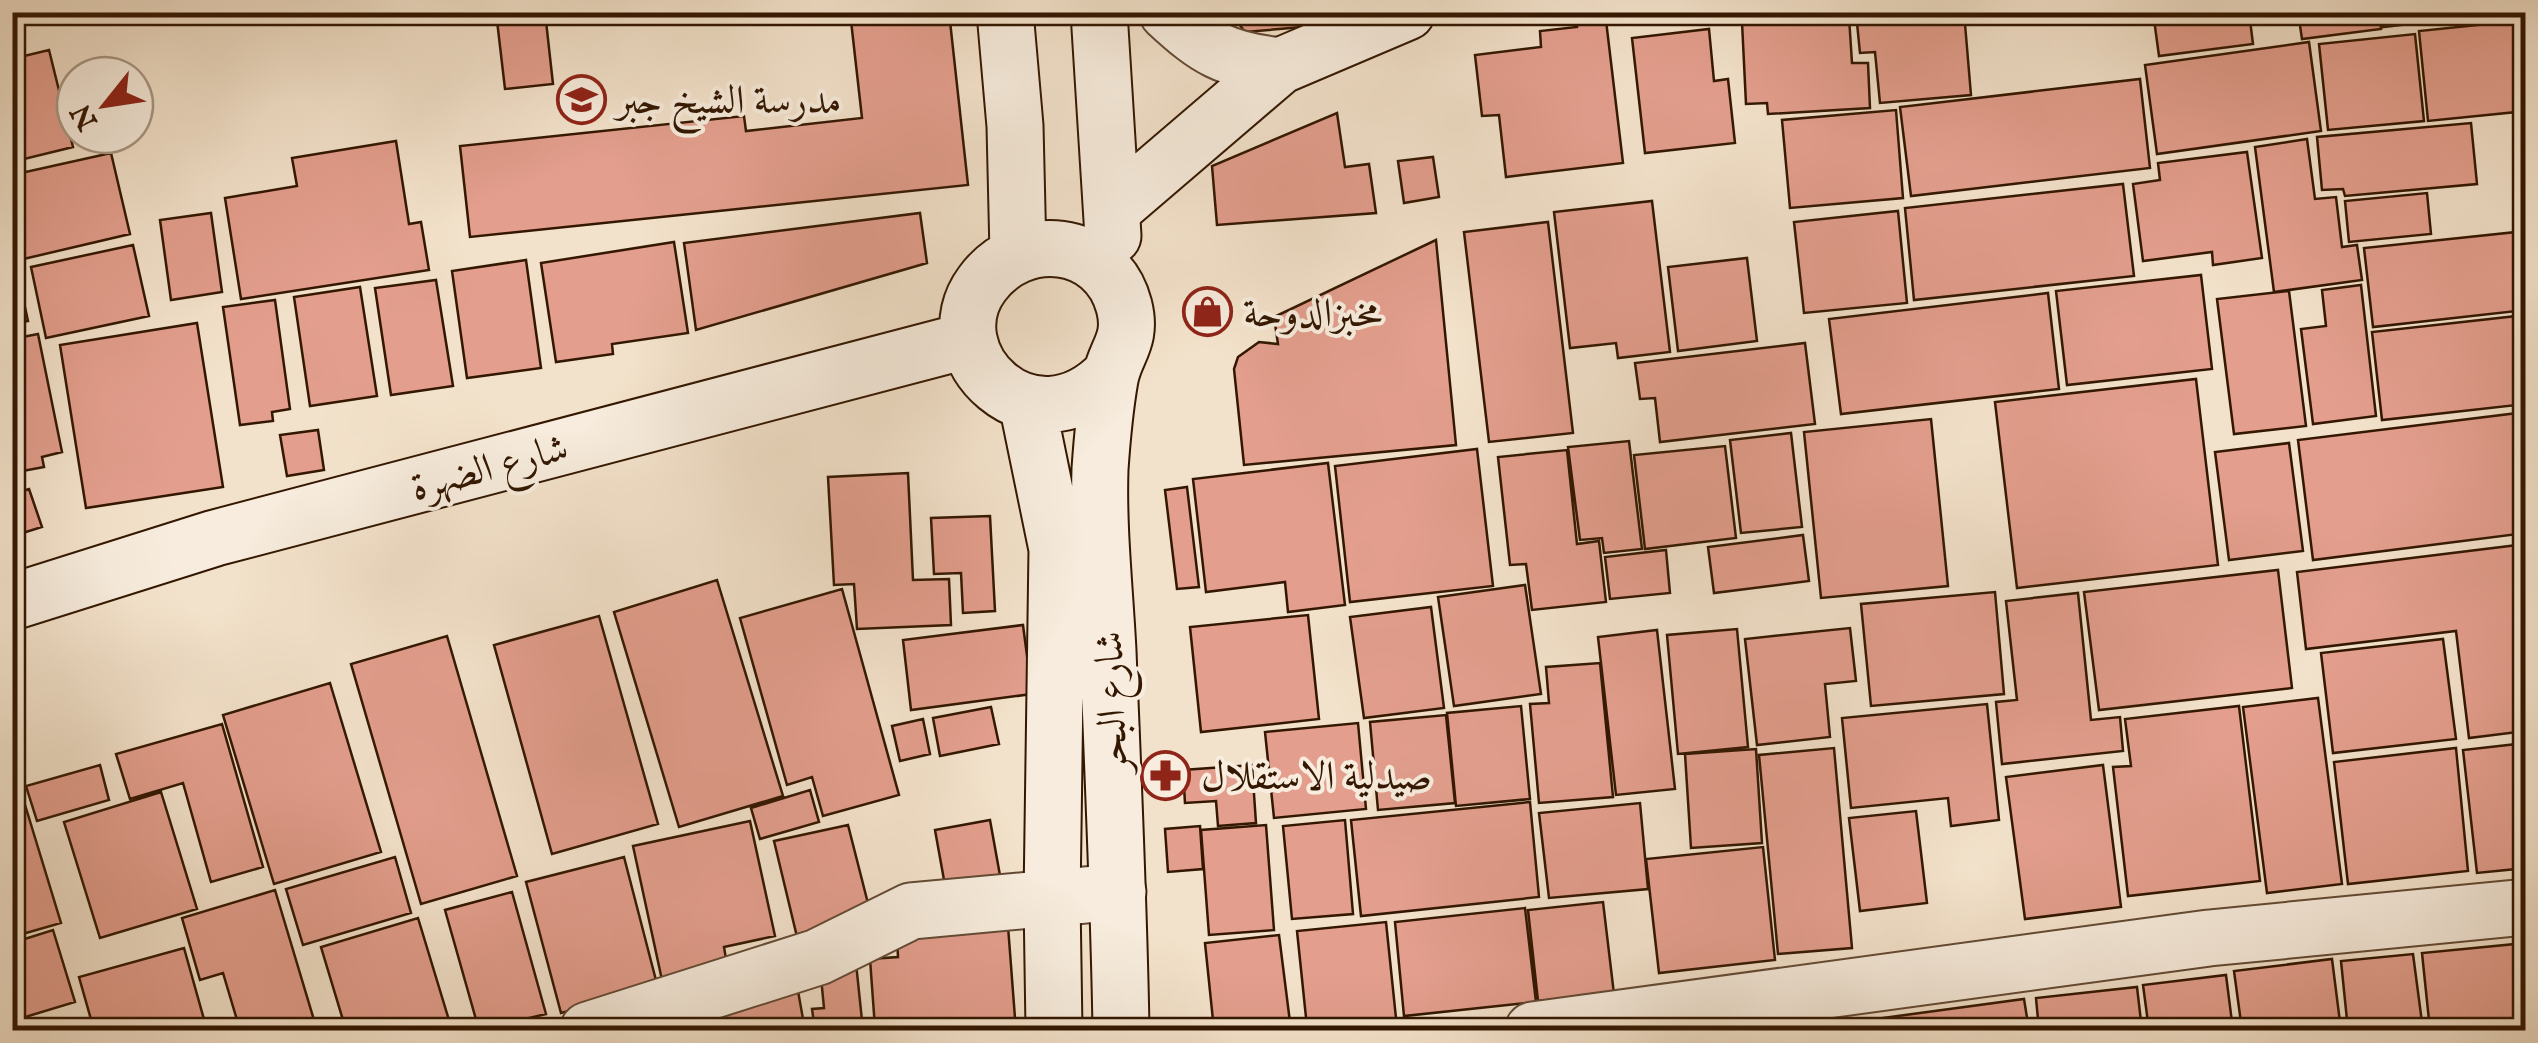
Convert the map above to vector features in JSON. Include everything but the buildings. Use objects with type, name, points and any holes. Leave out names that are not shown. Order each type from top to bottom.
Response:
[{"type":"street","points":[[1005,12],[1015,126],[1018,253]]},
{"type":"street","points":[[1099,12],[1113,209],[1114,284]]},
{"type":"street","points":[[1167,12],[1202,44],[1238,61],[1280,66]]},
{"type":"street","points":[[1113,209],[1280,66],[1408,12]]},
{"type":"street","points":[[1045,247],[1072,251],[1096,264],[1114,284],[1124,306],[1127,330],[1122,353],[1111,374],[1094,392],[1072,402],[1049,406],[1006,394],[989,380],[969,340],[969,313],[978,288],[996,266],[1018,253],[1045,247]]},
{"type":"street","name":"شارع الضهرة","points":[[12,602],[215,538],[969,340]]},
{"type":"street","name":"شارع البحر","points":[[1111,374],[1100,470],[1121,1030]]},
{"type":"street","name":"شارع البحر","points":[[1027,402],[1058,548],[1052,899],[1054,1030]]},
{"type":"street","points":[[588,1030],[818,957],[912,911],[1118,892]]},
{"type":"street","points":[[1534,1030],[2209,938],[2526,907]]},
{"type":"place","name":"مدرسة الشيخ جبر","points":[[581,99]]},
{"type":"place","name":"مخبزالدوحة","points":[[1208,312]]},
{"type":"place","name":"صيدلية الاستقلال","points":[[1166,775]]}]
